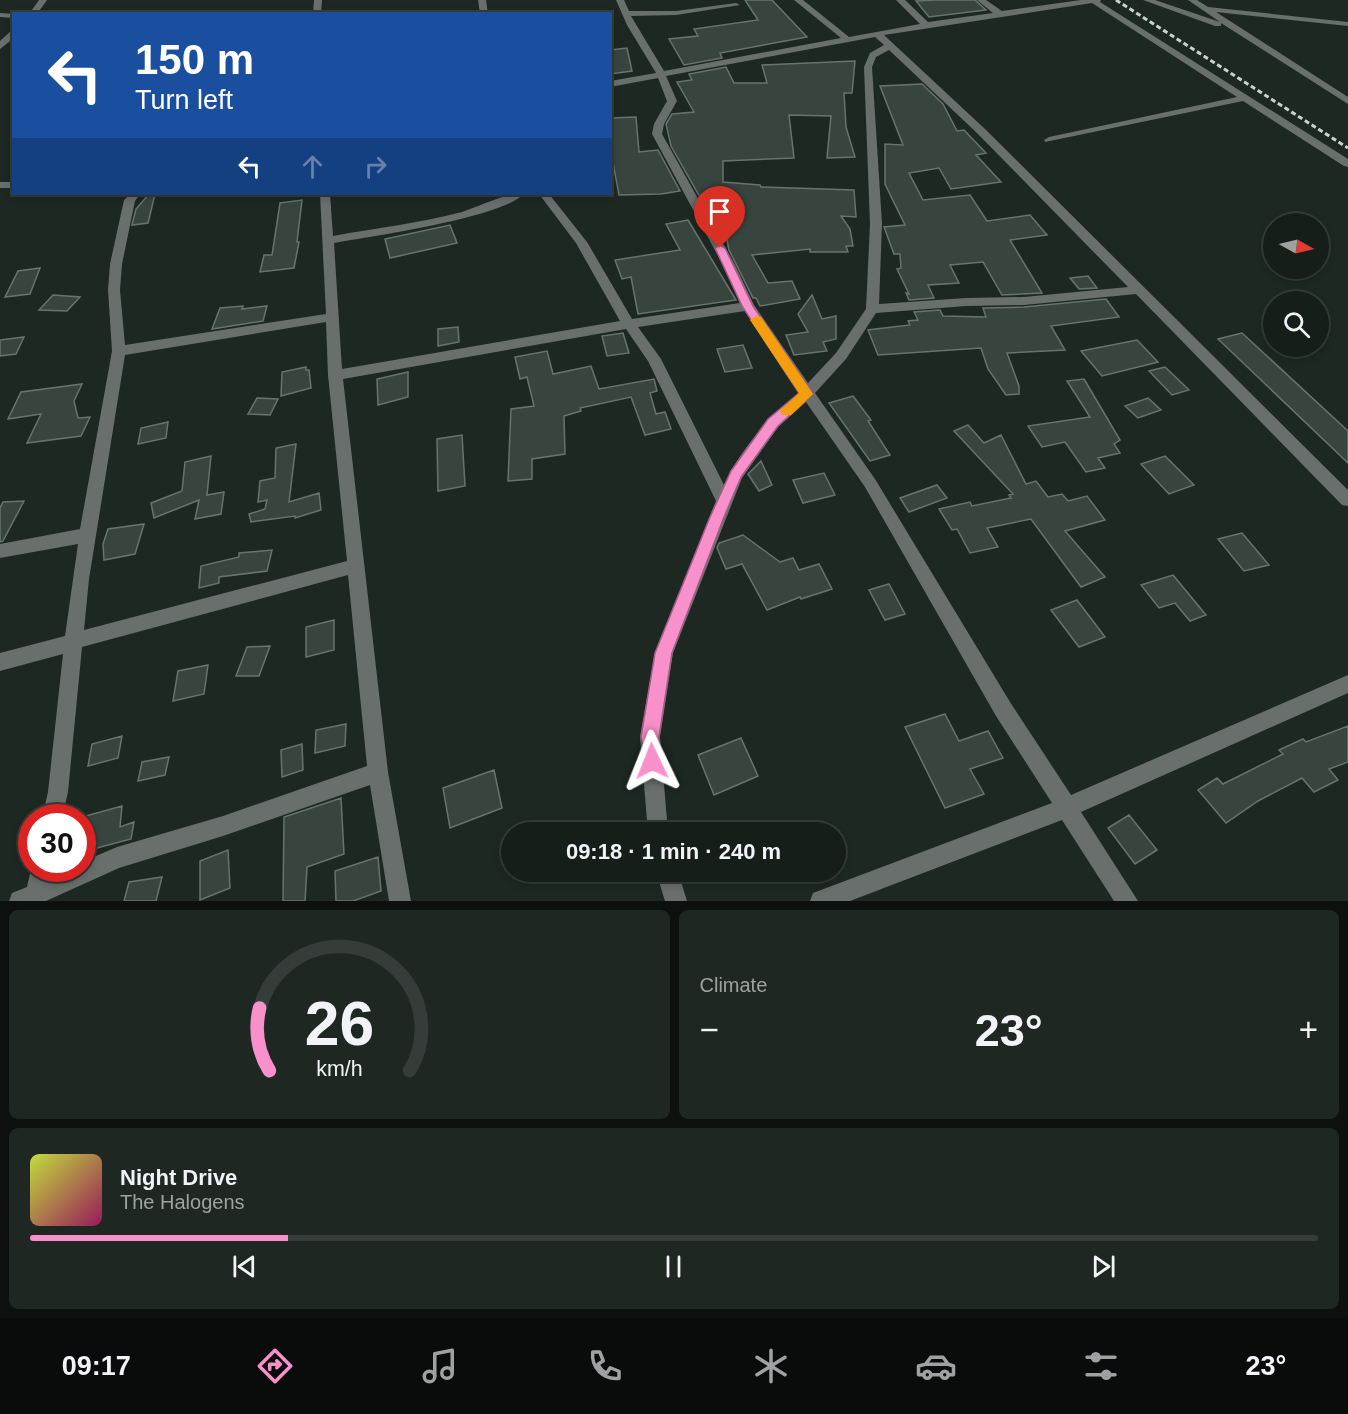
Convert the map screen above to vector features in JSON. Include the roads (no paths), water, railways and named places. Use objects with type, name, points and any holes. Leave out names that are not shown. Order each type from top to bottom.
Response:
[{"type":"street","points":[[620,0],[657,65],[659,75],[672,101],[671,106],[660,120],[657,134],[720,248],[748,306],[806,394],[870,483],[1003,708],[1127,901]]},
{"type":"street","points":[[798,0],[847,39]]},
{"type":"street","points":[[900,0],[926,24]]},
{"type":"street","points":[[981,0],[999,13]]},
{"type":"street","points":[[612,84],[926,24],[1094,0],[1348,164]]},
{"type":"street","points":[[1148,0],[1235,29]]},
{"type":"street","points":[[1192,0],[1235,29],[1343,94],[1348,101]]},
{"type":"street","points":[[626,14],[676,13],[736,5]]},
{"type":"street","points":[[1206,9],[1348,24]]},
{"type":"street","points":[[877,34],[981,131],[1348,500]]},
{"type":"street","points":[[0,46],[12,35]]},
{"type":"street","points":[[657,822],[650,737],[664,653],[724,501],[736,475],[773,423],[806,394],[841,356],[872,309],[876,224],[868,67],[870,56],[880,49],[891,46]]},
{"type":"street","points":[[1049,140],[1244,98]]},
{"type":"street","points":[[55,804],[87,535],[108,430],[119,351],[114,290],[116,264],[130,200],[134,195]]},
{"type":"street","points":[[325,195],[335,375],[378,772],[400,901]]},
{"type":"street","points":[[328,241],[474,212],[517,195]]},
{"type":"street","points":[[545,195],[581,242],[630,325],[654,358],[724,501]]},
{"type":"street","points":[[872,309],[966,302],[1024,301],[1137,290]]},
{"type":"street","points":[[335,375],[554,336],[748,306]]},
{"type":"street","points":[[119,351],[332,316]]},
{"type":"street","points":[[0,551],[87,535]]},
{"type":"street","points":[[0,662],[102,632],[356,566]]},
{"type":"street","points":[[833,899],[1066,808],[1348,684]]},
{"type":"street","points":[[30,899],[117,858],[223,826],[378,772]]},
{"type":"street","points":[[30,899],[36,882]]},
{"type":"street","points":[[670,882],[676,901]]},
{"type":"railway","points":[[1116,0],[1348,148]]}]
